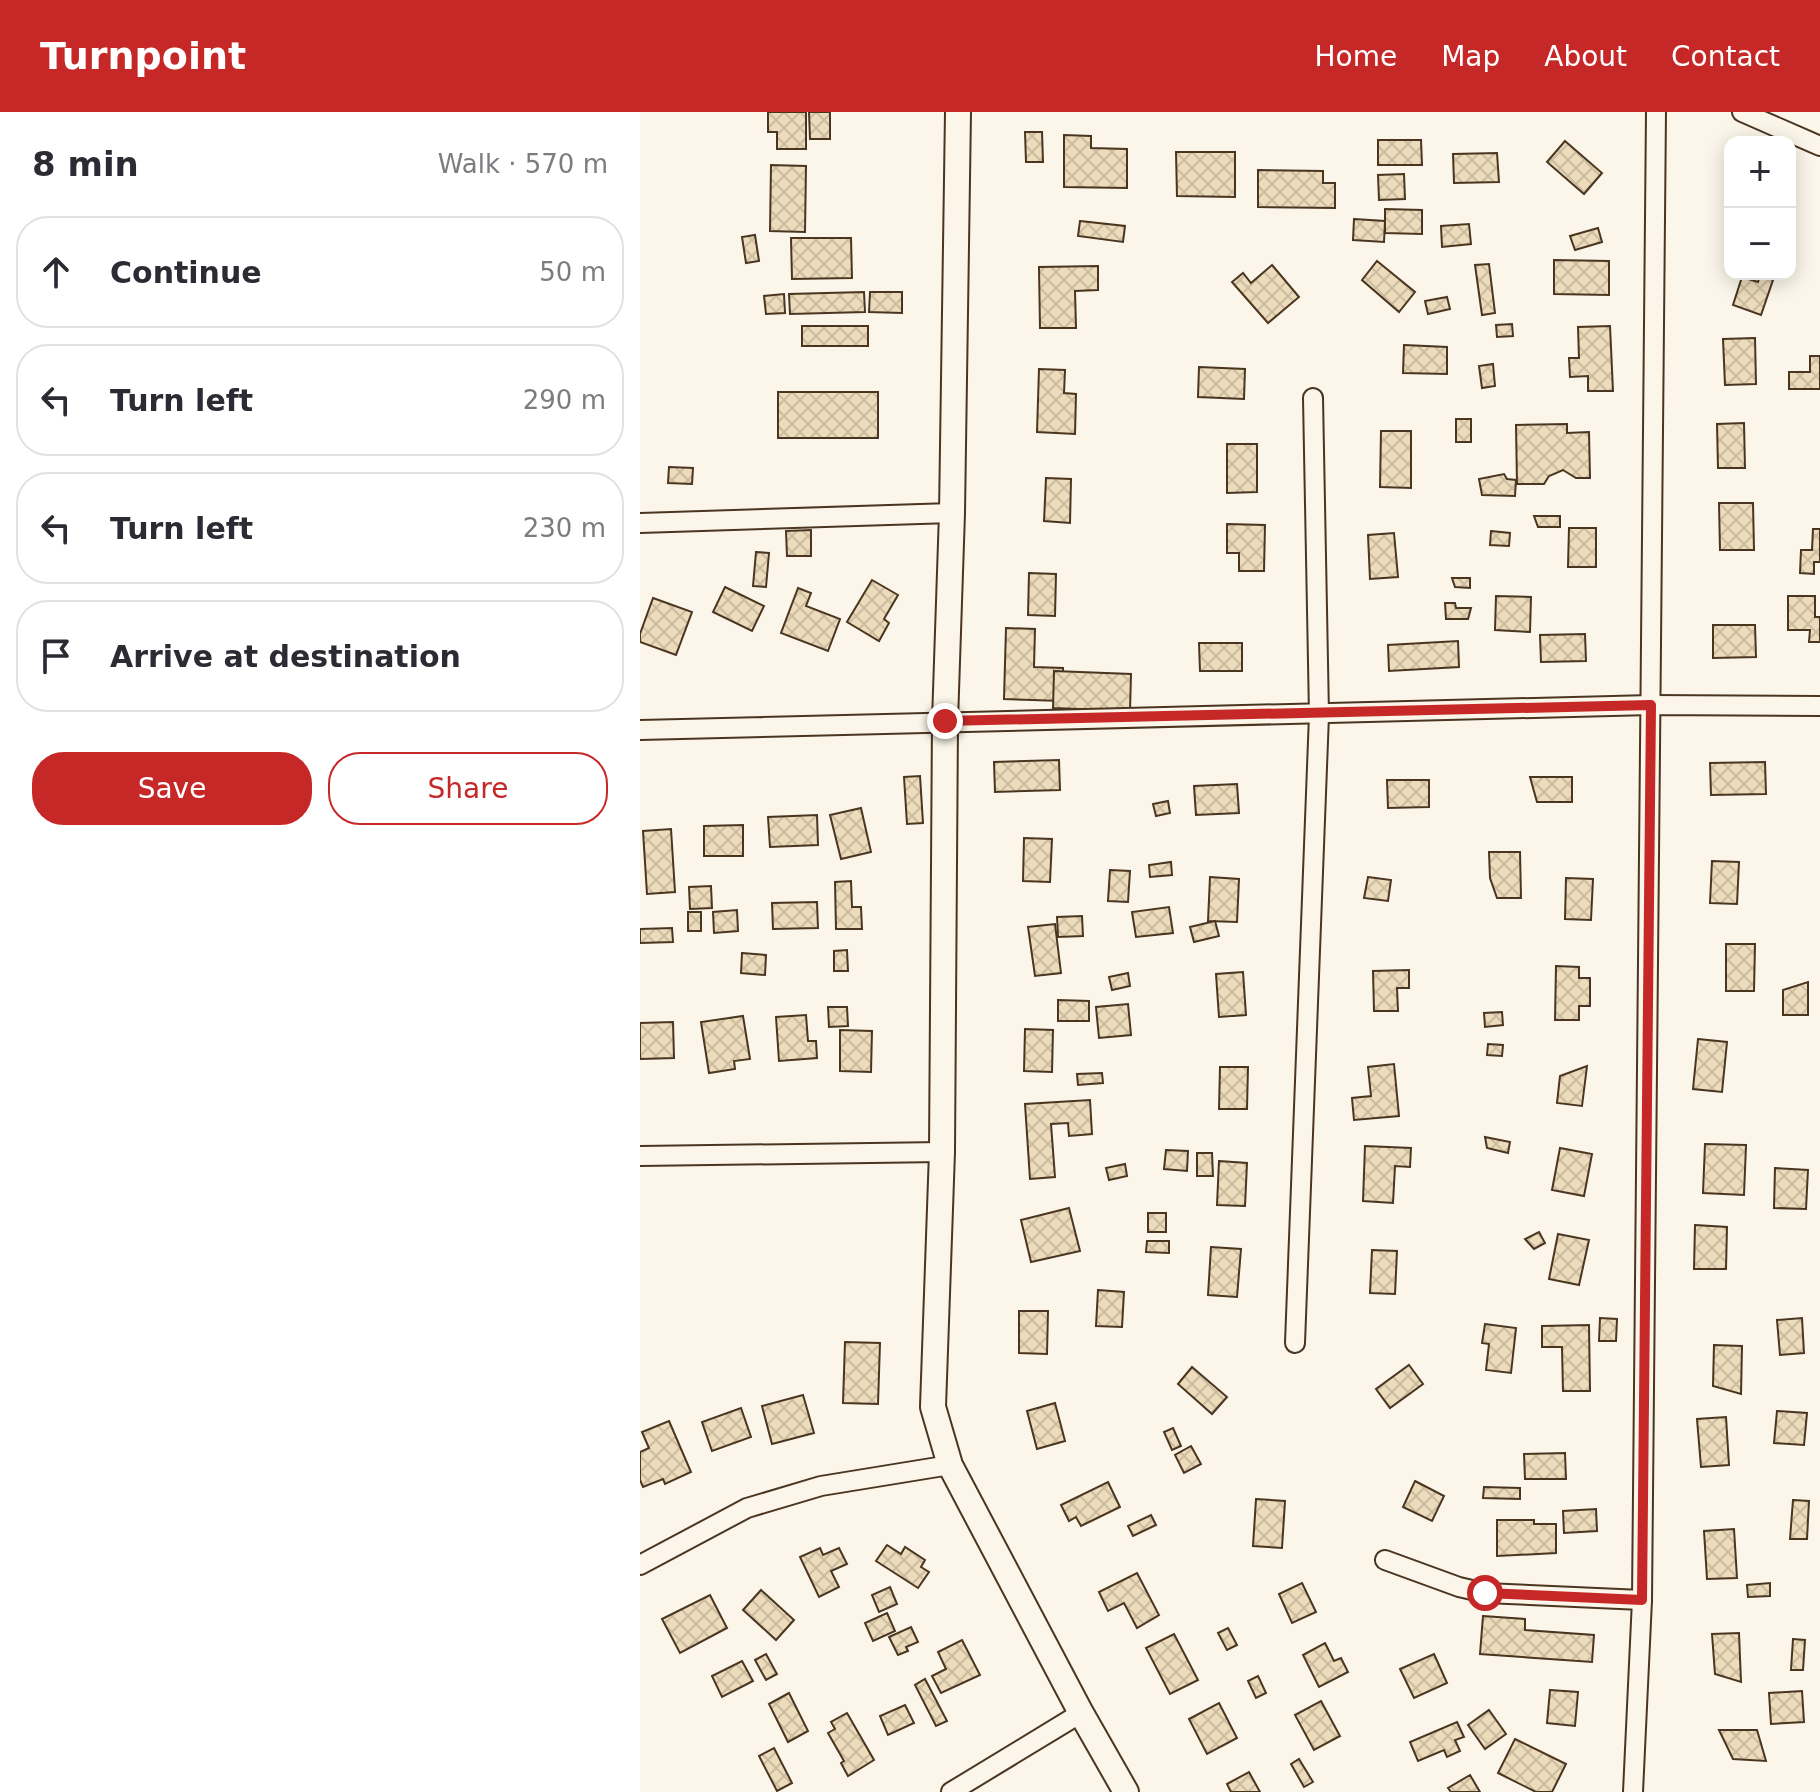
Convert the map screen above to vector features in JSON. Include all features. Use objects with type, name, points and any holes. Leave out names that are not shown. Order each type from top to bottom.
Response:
[{"type":"street","points":[[958,112],[952,513],[945,721],[942,1152],[933,1407],[950,1465],[1126,1792]]},
{"type":"street","points":[[1633,1792],[1642,1600],[1656,112]]},
{"type":"street","points":[[1742,112],[1820,146]]},
{"type":"street","points":[[1295,1343],[1319,715],[1313,398]]},
{"type":"street","points":[[640,523],[952,513]]},
{"type":"street","points":[[640,730],[1651,705],[1820,706]]},
{"type":"street","points":[[640,1156],[942,1152]]},
{"type":"street","points":[[640,1565],[747,1508],[821,1486],[950,1465]]},
{"type":"street","points":[[1385,1560],[1459,1587],[1485,1593],[1642,1600]]},
{"type":"street","points":[[951,1792],[1081,1713]]},
{"type":"building","points":[[768,112],[806,112],[806,149],[777,149],[777,132],[768,132]]},
{"type":"building","points":[[809,112],[830,112],[830,139],[810,139]]},
{"type":"building","points":[[1025,132],[1042,132],[1043,162],[1026,162]]},
{"type":"building","points":[[1064,135],[1091,136],[1091,148],[1127,149],[1127,188],[1064,187]]},
{"type":"building","points":[[1378,140],[1421,140],[1422,165],[1378,165]]},
{"type":"building","points":[[1565,141],[1602,173],[1584,194],[1547,162]]},
{"type":"building","points":[[1176,152],[1235,152],[1235,197],[1177,196]]},
{"type":"building","points":[[1497,153],[1499,182],[1454,183],[1453,154]]},
{"type":"building","points":[[771,165],[806,166],[805,232],[770,231]]},
{"type":"building","points":[[1258,170],[1323,171],[1323,183],[1335,183],[1335,208],[1258,207]]},
{"type":"building","points":[[1404,174],[1405,199],[1379,200],[1378,175]]},
{"type":"building","points":[[1385,209],[1422,210],[1422,234],[1385,233]]},
{"type":"building","points":[[1354,219],[1385,221],[1384,242],[1353,240]]},
{"type":"building","points":[[1080,221],[1125,226],[1123,242],[1078,236]]},
{"type":"building","points":[[1469,224],[1471,244],[1442,247],[1441,226]]},
{"type":"building","points":[[1598,228],[1602,242],[1575,250],[1570,236]]},
{"type":"building","points":[[755,235],[759,261],[746,263],[742,237]]},
{"type":"building","points":[[791,238],[851,238],[852,278],[792,279]]},
{"type":"building","points":[[1554,260],[1609,261],[1609,295],[1554,294]]},
{"type":"building","points":[[1377,261],[1415,292],[1399,312],[1362,280]]},
{"type":"building","points":[[1489,264],[1495,313],[1482,315],[1475,265]]},
{"type":"building","points":[[1272,265],[1299,297],[1268,323],[1232,282],[1243,273],[1251,283]]},
{"type":"building","points":[[1098,266],[1098,290],[1075,291],[1076,328],[1040,328],[1039,267]]},
{"type":"building","points":[[1741,280],[1773,280],[1761,315],[1733,305]]},
{"type":"building","points":[[864,292],[865,312],[790,314],[789,294]]},
{"type":"building","points":[[870,292],[902,292],[902,313],[869,312]]},
{"type":"building","points":[[784,294],[785,313],[766,314],[764,296]]},
{"type":"building","points":[[1447,297],[1450,309],[1428,314],[1425,301]]},
{"type":"building","points":[[1512,324],[1513,336],[1497,337],[1496,325]]},
{"type":"building","points":[[802,326],[868,326],[868,346],[802,346]]},
{"type":"building","points":[[1610,326],[1613,391],[1588,391],[1588,376],[1570,377],[1569,358],[1579,358],[1578,327]]},
{"type":"building","points":[[1755,338],[1756,384],[1725,385],[1723,339]]},
{"type":"building","points":[[1404,345],[1447,347],[1447,374],[1403,373]]},
{"type":"building","points":[[1810,356],[1820,356],[1820,389],[1789,389],[1789,372],[1810,372]]},
{"type":"building","points":[[1493,364],[1495,386],[1482,388],[1479,366]]},
{"type":"building","points":[[1199,367],[1245,369],[1244,399],[1198,397]]},
{"type":"building","points":[[1039,369],[1065,370],[1064,393],[1076,394],[1075,434],[1037,432]]},
{"type":"building","points":[[778,392],[878,392],[878,438],[778,438]]},
{"type":"building","points":[[1456,419],[1471,419],[1471,442],[1456,442]]},
{"type":"building","points":[[1744,423],[1745,468],[1718,468],[1717,424]]},
{"type":"building","points":[[1567,424],[1567,433],[1589,432],[1590,478],[1576,478],[1563,470],[1549,476],[1544,484],[1517,484],[1516,425]]},
{"type":"building","points":[[1381,431],[1411,431],[1411,488],[1380,487]]},
{"type":"building","points":[[1227,444],[1257,444],[1257,492],[1227,493]]},
{"type":"building","points":[[669,467],[693,468],[692,484],[668,483]]},
{"type":"building","points":[[1504,474],[1507,479],[1516,480],[1515,496],[1482,495],[1479,479]]},
{"type":"building","points":[[1046,478],[1071,479],[1070,523],[1044,521]]},
{"type":"building","points":[[1719,503],[1753,503],[1754,550],[1720,550]]},
{"type":"building","points":[[1534,516],[1560,516],[1560,527],[1538,527]]},
{"type":"building","points":[[1227,524],[1265,525],[1264,571],[1239,571],[1239,553],[1227,553]]},
{"type":"building","points":[[1569,528],[1596,528],[1596,567],[1568,567]]},
{"type":"building","points":[[1813,529],[1820,529],[1820,562],[1814,562],[1814,574],[1800,573],[1801,550],[1812,550]]},
{"type":"building","points":[[811,530],[811,556],[787,556],[786,531]]},
{"type":"building","points":[[1491,531],[1510,533],[1509,546],[1490,545]]},
{"type":"building","points":[[1394,533],[1398,577],[1370,579],[1368,535]]},
{"type":"building","points":[[756,552],[769,553],[766,587],[753,586]]},
{"type":"building","points":[[1029,573],[1056,574],[1055,616],[1028,615]]},
{"type":"building","points":[[1452,578],[1470,578],[1470,588],[1455,587]]},
{"type":"building","points":[[872,580],[898,595],[884,619],[889,623],[879,641],[847,622]]},
{"type":"building","points":[[725,587],[764,606],[752,631],[713,612]]},
{"type":"building","points":[[798,588],[811,593],[806,606],[840,619],[828,651],[781,633]]},
{"type":"building","points":[[1496,596],[1531,597],[1530,632],[1495,630]]},
{"type":"building","points":[[1788,596],[1815,596],[1815,617],[1820,617],[1820,642],[1809,642],[1810,630],[1788,630]]},
{"type":"building","points":[[653,598],[692,612],[676,655],[640,642]]},
{"type":"building","points":[[1445,603],[1455,603],[1456,608],[1471,608],[1468,619],[1446,619]]},
{"type":"building","points":[[1713,625],[1755,625],[1756,657],[1713,658]]},
{"type":"building","points":[[1006,628],[1035,629],[1034,667],[1063,668],[1062,701],[1004,699]]},
{"type":"building","points":[[1585,634],[1586,661],[1541,662],[1540,635]]},
{"type":"building","points":[[1458,641],[1459,667],[1389,671],[1388,645]]},
{"type":"building","points":[[1199,643],[1242,643],[1242,671],[1200,671]]},
{"type":"building","points":[[1054,671],[1131,674],[1130,711],[1053,708]]},
{"type":"building","points":[[1059,760],[1060,790],[995,792],[994,762]]},
{"type":"building","points":[[1765,762],[1766,794],[1711,795],[1710,763]]},
{"type":"building","points":[[920,776],[923,823],[907,824],[904,777]]},
{"type":"building","points":[[1530,777],[1572,777],[1572,802],[1537,802]]},
{"type":"building","points":[[1387,780],[1429,780],[1429,807],[1388,808]]},
{"type":"building","points":[[1237,784],[1239,813],[1196,815],[1194,786]]},
{"type":"building","points":[[1168,801],[1170,813],[1156,816],[1153,804]]},
{"type":"building","points":[[861,808],[871,852],[841,859],[830,815]]},
{"type":"building","points":[[817,815],[818,845],[770,847],[768,817]]},
{"type":"building","points":[[743,825],[743,856],[704,856],[704,826]]},
{"type":"building","points":[[671,829],[675,892],[647,894],[643,831]]},
{"type":"building","points":[[1024,838],[1052,839],[1050,882],[1023,881]]},
{"type":"building","points":[[1489,852],[1520,852],[1521,898],[1497,898],[1490,878]]},
{"type":"building","points":[[1712,861],[1739,862],[1737,904],[1710,903]]},
{"type":"building","points":[[1171,862],[1172,875],[1150,877],[1149,865]]},
{"type":"building","points":[[1110,870],[1130,871],[1128,902],[1108,901]]},
{"type":"building","points":[[1210,877],[1239,879],[1237,922],[1208,921]]},
{"type":"building","points":[[1368,877],[1391,880],[1388,901],[1364,898]]},
{"type":"building","points":[[1566,878],[1593,879],[1591,920],[1565,919]]},
{"type":"building","points":[[851,881],[852,907],[861,907],[862,929],[836,929],[835,882]]},
{"type":"building","points":[[711,886],[712,908],[690,909],[689,887]]},
{"type":"building","points":[[817,902],[818,928],[773,929],[772,903]]},
{"type":"building","points":[[1169,907],[1173,933],[1136,937],[1132,912]]},
{"type":"building","points":[[737,910],[738,931],[714,933],[713,912]]},
{"type":"building","points":[[688,912],[701,912],[701,931],[688,931]]},
{"type":"building","points":[[1082,916],[1083,936],[1058,937],[1057,917]]},
{"type":"building","points":[[1215,921],[1219,936],[1194,942],[1190,927]]},
{"type":"building","points":[[1055,924],[1061,973],[1035,976],[1028,927]]},
{"type":"building","points":[[672,928],[673,942],[640,943],[640,929]]},
{"type":"building","points":[[1726,944],[1755,944],[1754,991],[1726,991]]},
{"type":"building","points":[[847,950],[848,971],[834,971],[834,951]]},
{"type":"building","points":[[742,953],[766,955],[765,975],[741,973]]},
{"type":"building","points":[[1556,966],[1579,967],[1579,978],[1590,978],[1590,1006],[1579,1006],[1579,1020],[1555,1020]]},
{"type":"building","points":[[1409,970],[1409,988],[1397,988],[1398,1011],[1374,1011],[1373,971]]},
{"type":"building","points":[[1243,972],[1246,1015],[1219,1017],[1216,974]]},
{"type":"building","points":[[1128,973],[1130,986],[1112,990],[1109,977]]},
{"type":"building","points":[[1808,982],[1808,1015],[1783,1015],[1783,990]]},
{"type":"building","points":[[1058,1000],[1089,1001],[1089,1021],[1058,1021]]},
{"type":"building","points":[[1128,1004],[1131,1035],[1099,1038],[1096,1007]]},
{"type":"building","points":[[828,1007],[847,1007],[848,1026],[829,1027]]},
{"type":"building","points":[[1502,1012],[1503,1025],[1485,1027],[1484,1013]]},
{"type":"building","points":[[806,1015],[808,1041],[816,1041],[817,1058],[779,1061],[776,1017]]},
{"type":"building","points":[[743,1016],[750,1059],[734,1061],[735,1069],[709,1073],[701,1022]]},
{"type":"building","points":[[673,1022],[674,1058],[640,1059],[640,1023]]},
{"type":"building","points":[[1025,1029],[1053,1030],[1052,1072],[1024,1071]]},
{"type":"building","points":[[840,1030],[872,1031],[871,1072],[840,1071]]},
{"type":"building","points":[[1698,1039],[1727,1042],[1722,1092],[1693,1089]]},
{"type":"building","points":[[1488,1044],[1503,1045],[1502,1056],[1487,1055]]},
{"type":"building","points":[[1394,1064],[1399,1116],[1354,1120],[1352,1098],[1371,1096],[1368,1067]]},
{"type":"building","points":[[1587,1066],[1582,1106],[1557,1103],[1560,1076]]},
{"type":"building","points":[[1220,1067],[1248,1067],[1247,1109],[1219,1109]]},
{"type":"building","points":[[1102,1073],[1103,1083],[1078,1085],[1077,1074]]},
{"type":"building","points":[[1090,1100],[1092,1134],[1069,1136],[1068,1123],[1051,1124],[1055,1177],[1030,1179],[1025,1104]]},
{"type":"building","points":[[1485,1137],[1510,1142],[1508,1153],[1487,1148]]},
{"type":"building","points":[[1705,1144],[1746,1145],[1744,1195],[1703,1193]]},
{"type":"building","points":[[1365,1146],[1411,1148],[1410,1167],[1395,1166],[1393,1203],[1363,1201]]},
{"type":"building","points":[[1560,1148],[1592,1154],[1584,1196],[1552,1190]]},
{"type":"building","points":[[1166,1150],[1188,1151],[1187,1171],[1164,1169]]},
{"type":"building","points":[[1197,1153],[1212,1153],[1213,1176],[1197,1176]]},
{"type":"building","points":[[1219,1161],[1247,1163],[1245,1206],[1217,1205]]},
{"type":"building","points":[[1125,1164],[1127,1176],[1109,1180],[1106,1168]]},
{"type":"building","points":[[1775,1168],[1808,1170],[1806,1209],[1774,1208]]},
{"type":"building","points":[[1069,1208],[1080,1251],[1031,1262],[1021,1220]]},
{"type":"building","points":[[1148,1213],[1166,1213],[1166,1232],[1148,1232]]},
{"type":"building","points":[[1695,1225],[1727,1227],[1726,1269],[1694,1269]]},
{"type":"building","points":[[1539,1232],[1545,1243],[1534,1249],[1525,1239]]},
{"type":"building","points":[[1558,1234],[1589,1240],[1579,1285],[1549,1279]]},
{"type":"building","points":[[1147,1241],[1169,1241],[1169,1253],[1146,1252]]},
{"type":"building","points":[[1211,1247],[1241,1249],[1237,1297],[1208,1295]]},
{"type":"building","points":[[1372,1250],[1397,1251],[1395,1294],[1370,1293]]},
{"type":"building","points":[[1098,1290],[1124,1292],[1122,1327],[1096,1326]]},
{"type":"building","points":[[1019,1311],[1048,1311],[1047,1354],[1019,1353]]},
{"type":"building","points":[[1600,1318],[1617,1319],[1616,1341],[1599,1341]]},
{"type":"building","points":[[1802,1318],[1804,1353],[1780,1355],[1777,1320]]},
{"type":"building","points":[[1485,1324],[1516,1328],[1511,1373],[1486,1370],[1489,1344],[1482,1343]]},
{"type":"building","points":[[1589,1325],[1590,1391],[1563,1391],[1562,1347],[1542,1347],[1542,1326]]},
{"type":"building","points":[[845,1342],[880,1343],[878,1404],[843,1403]]},
{"type":"building","points":[[1714,1345],[1742,1346],[1741,1394],[1713,1386]]},
{"type":"building","points":[[1409,1365],[1423,1384],[1390,1408],[1376,1389]]},
{"type":"building","points":[[1192,1367],[1227,1397],[1212,1414],[1178,1384]]},
{"type":"building","points":[[803,1395],[814,1433],[772,1444],[762,1406]]},
{"type":"building","points":[[1055,1403],[1065,1441],[1037,1449],[1027,1411]]},
{"type":"building","points":[[741,1408],[751,1437],[712,1451],[702,1422]]},
{"type":"building","points":[[1777,1411],[1807,1413],[1804,1445],[1774,1443]]},
{"type":"building","points":[[1726,1417],[1729,1465],[1701,1467],[1697,1419]]},
{"type":"building","points":[[669,1421],[691,1472],[665,1484],[663,1479],[643,1487],[640,1452],[649,1448],[642,1432]]},
{"type":"building","points":[[1173,1428],[1181,1446],[1172,1450],[1164,1432]]},
{"type":"building","points":[[1191,1446],[1201,1464],[1184,1473],[1175,1455]]},
{"type":"building","points":[[1565,1453],[1566,1479],[1525,1479],[1524,1454]]},
{"type":"building","points":[[1415,1481],[1444,1496],[1432,1521],[1403,1507]]},
{"type":"building","points":[[1108,1482],[1120,1507],[1081,1526],[1076,1517],[1069,1521],[1061,1505]]},
{"type":"building","points":[[1484,1487],[1520,1488],[1520,1499],[1483,1498]]},
{"type":"building","points":[[1256,1499],[1285,1501],[1282,1548],[1253,1546]]},
{"type":"building","points":[[1793,1500],[1809,1501],[1807,1539],[1790,1539]]},
{"type":"building","points":[[1596,1509],[1597,1531],[1564,1533],[1563,1511]]},
{"type":"building","points":[[1151,1515],[1156,1525],[1133,1536],[1128,1526]]},
{"type":"building","points":[[1497,1520],[1534,1520],[1534,1524],[1556,1524],[1556,1553],[1497,1556]]},
{"type":"building","points":[[1734,1529],[1737,1578],[1707,1579],[1704,1531]]},
{"type":"building","points":[[887,1545],[901,1554],[905,1547],[925,1560],[921,1567],[929,1572],[918,1588],[876,1561]]},
{"type":"building","points":[[820,1548],[823,1555],[839,1548],[847,1564],[831,1571],[839,1587],[819,1597],[800,1557]]},
{"type":"building","points":[[1137,1573],[1159,1615],[1137,1628],[1124,1603],[1108,1611],[1099,1592]]},
{"type":"building","points":[[1302,1583],[1316,1612],[1292,1623],[1279,1594]]},
{"type":"building","points":[[1770,1583],[1770,1596],[1748,1597],[1747,1585]]},
{"type":"building","points":[[890,1587],[897,1604],[879,1612],[872,1595]]},
{"type":"building","points":[[761,1590],[794,1620],[776,1640],[743,1610]]},
{"type":"building","points":[[710,1595],[727,1628],[680,1653],[662,1619]]},
{"type":"building","points":[[887,1613],[895,1631],[873,1641],[865,1623]]},
{"type":"building","points":[[1483,1616],[1525,1619],[1525,1630],[1594,1635],[1592,1662],[1480,1654]]},
{"type":"building","points":[[911,1627],[918,1642],[898,1655],[889,1637]]},
{"type":"building","points":[[1228,1628],[1237,1645],[1227,1650],[1218,1633]]},
{"type":"building","points":[[1739,1633],[1741,1682],[1715,1674],[1712,1634]]},
{"type":"building","points":[[1174,1634],[1198,1680],[1170,1694],[1146,1648]]},
{"type":"building","points":[[1793,1639],[1805,1640],[1803,1670],[1791,1670]]},
{"type":"building","points":[[962,1640],[980,1675],[941,1693],[932,1676],[946,1669],[938,1652]]},
{"type":"building","points":[[1325,1643],[1334,1661],[1341,1658],[1348,1672],[1319,1687],[1303,1655]]},
{"type":"building","points":[[766,1654],[777,1674],[766,1680],[755,1660]]},
{"type":"building","points":[[1434,1654],[1447,1683],[1414,1698],[1400,1669]]},
{"type":"building","points":[[742,1661],[753,1681],[722,1697],[712,1676]]},
{"type":"building","points":[[1258,1676],[1266,1693],[1256,1698],[1248,1681]]},
{"type":"building","points":[[925,1679],[947,1721],[936,1726],[915,1685]]},
{"type":"building","points":[[1550,1690],[1578,1692],[1575,1726],[1547,1723]]},
{"type":"building","points":[[1802,1691],[1804,1722],[1771,1724],[1769,1693]]},
{"type":"building","points":[[789,1693],[808,1731],[788,1742],[769,1704]]},
{"type":"building","points":[[1321,1701],[1340,1736],[1314,1750],[1295,1715]]},
{"type":"building","points":[[1219,1703],[1237,1738],[1207,1754],[1189,1719]]},
{"type":"building","points":[[905,1705],[914,1723],[888,1735],[880,1716]]},
{"type":"building","points":[[1489,1710],[1506,1734],[1485,1749],[1468,1725]]},
{"type":"building","points":[[847,1713],[874,1760],[848,1776],[841,1763],[844,1761],[828,1733],[835,1729],[831,1722]]},
{"type":"building","points":[[1457,1722],[1464,1737],[1455,1740],[1460,1751],[1447,1757],[1444,1750],[1418,1761],[1410,1742]]},
{"type":"building","points":[[1719,1730],[1757,1730],[1766,1761],[1733,1759]]},
{"type":"building","points":[[1515,1739],[1566,1764],[1552,1792],[1536,1792],[1498,1773]]},
{"type":"building","points":[[774,1748],[792,1783],[777,1791],[759,1756]]},
{"type":"building","points":[[1299,1759],[1313,1782],[1304,1787],[1291,1764]]},
{"type":"building","points":[[1249,1772],[1260,1792],[1231,1792],[1227,1784]]},
{"type":"building","points":[[1470,1775],[1480,1792],[1451,1792],[1448,1788]]},
{"type":"route","points":[[945,721],[1319,715],[1651,705],[1642,1600],[1485,1593]]}]
